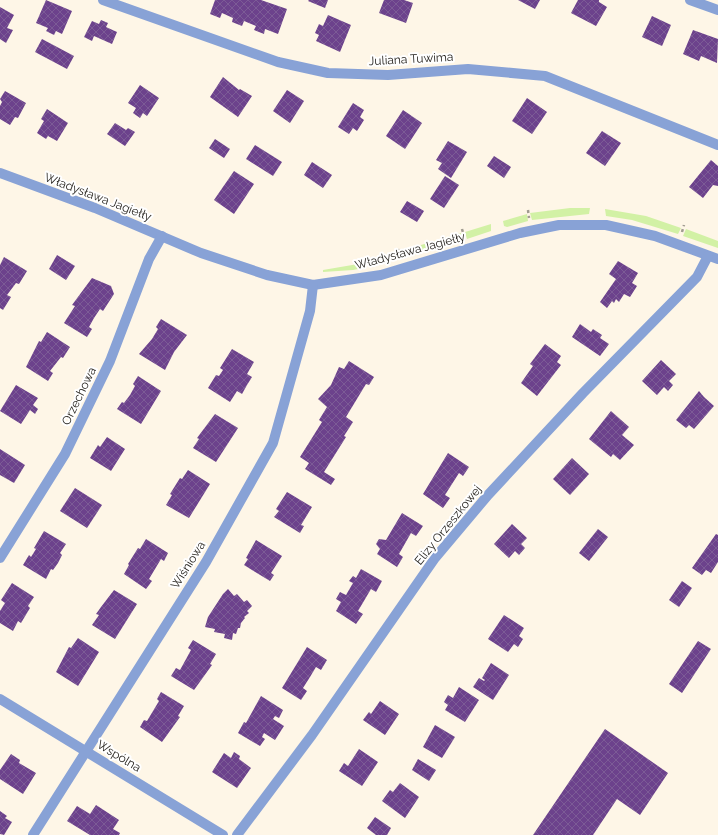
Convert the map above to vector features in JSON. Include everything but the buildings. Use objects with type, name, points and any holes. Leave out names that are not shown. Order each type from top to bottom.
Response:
[{"type":"street","name":"Juliana Tuwima","points":[[103,0],[278,62],[328,73],[388,75],[468,70],[545,76],[718,145]]},
{"type":"street","points":[[690,0],[718,10]]},
{"type":"street","name":"Władysława Jagiełły","points":[[0,173],[95,208],[202,253],[267,275],[313,285],[381,275],[520,233],[559,225],[606,225],[655,236],[713,258]]},
{"type":"street","name":"Orzechowa","points":[[0,558],[65,454],[110,361],[149,259],[162,236]]},
{"type":"street","name":"Elizy Orzeszkowej","points":[[237,835],[312,735],[435,558],[488,495],[583,393],[698,277],[713,258]]},
{"type":"street","name":"Wiśniowa","points":[[33,835],[85,750],[206,562],[272,443],[310,311],[313,285]]},
{"type":"street","name":"Wspólna","points":[[0,699],[223,835]]},
{"type":"green space","points":[[570,208],[590,208],[589,214],[532,220],[530,213]]},
{"type":"green space","points":[[605,209],[646,216],[681,228],[678,234],[632,220],[606,216]]},
{"type":"green space","points":[[527,214],[528,221],[507,227],[504,226],[503,221]]},
{"type":"green space","points":[[491,224],[491,231],[467,239],[465,232]]},
{"type":"green space","points":[[686,229],[718,241],[718,248],[683,236]]},
{"type":"green space","points":[[461,233],[464,240],[403,258],[401,251]]},
{"type":"green space","points":[[358,264],[358,269],[323,272],[323,270]]}]
